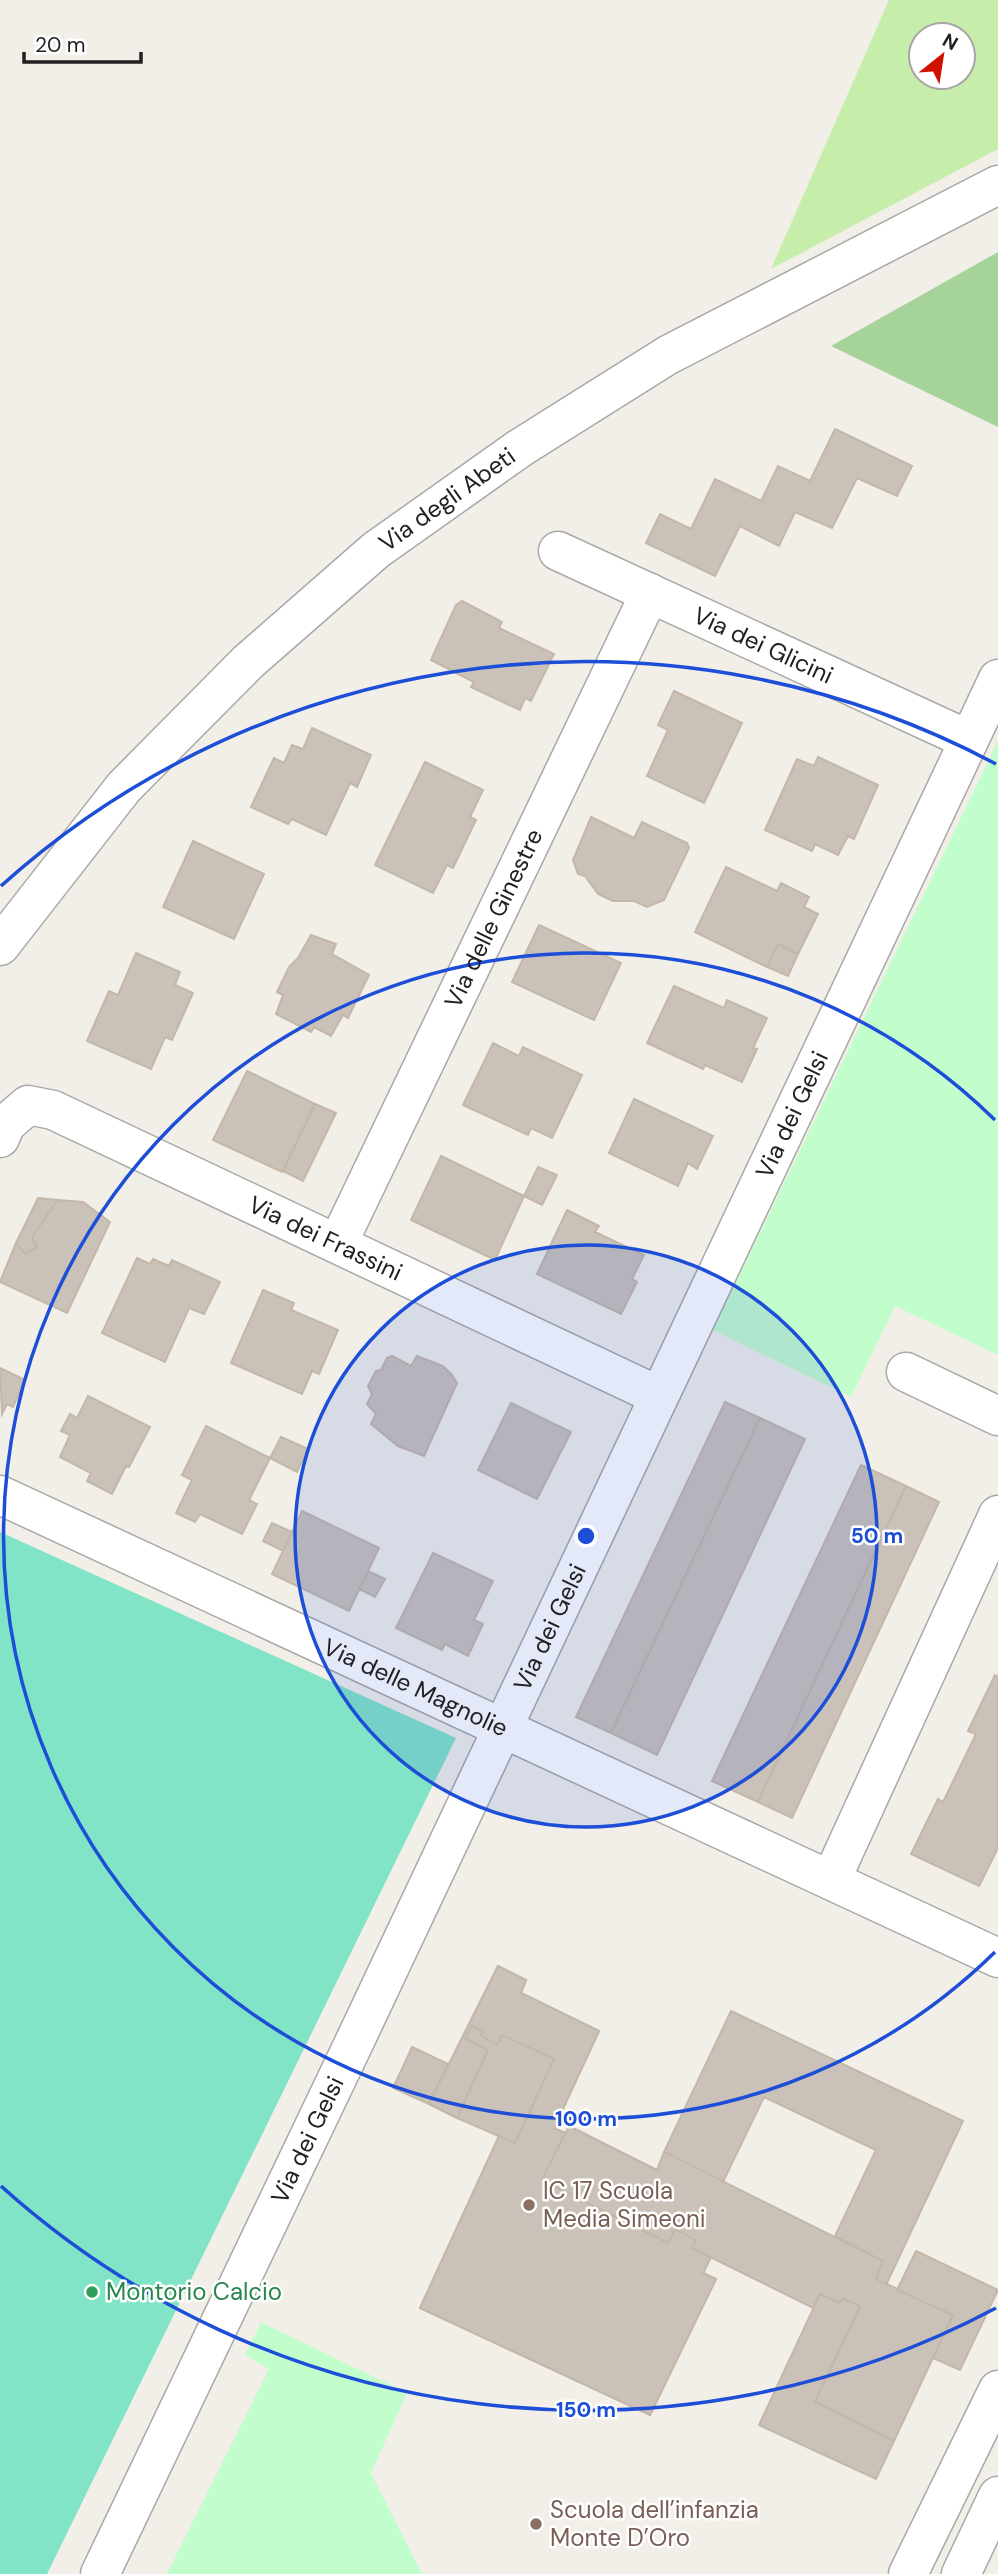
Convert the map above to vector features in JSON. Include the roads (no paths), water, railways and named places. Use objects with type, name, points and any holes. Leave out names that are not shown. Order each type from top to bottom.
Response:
[{"type":"street","name":"Via degli Abeti","points":[[0,946],[124,787],[248,662],[376,550],[520,448],[668,355],[998,185]]},
{"type":"street","name":"Via dei Glicini","points":[[558,551],[969,740]]},
{"type":"street","name":"Via delle Ginestre","points":[[338,1244],[650,593]]},
{"type":"street","name":"Via dei Gelsi","points":[[100,2574],[998,679]]},
{"type":"street","name":"Via dei Frassini","points":[[0,1138],[6,1124],[28,1105],[53,1110],[659,1396]]},
{"type":"street","points":[[906,1372],[998,1416]]},
{"type":"street","name":"Via delle Magnolie","points":[[0,1495],[998,1958]]},
{"type":"street","points":[[831,1880],[998,1516]]},
{"type":"street","points":[[908,2574],[998,2390]]},
{"type":"street","points":[[940,2508],[993,2520],[961,2574]]},
{"type":"place","name":"IC 17 Scuola Media Simeoni","points":[[529,2205]]},
{"type":"place","name":"Montorio Calcio","points":[[92,2292]]},
{"type":"place","name":"Scuola dell’infanzia Monte D’Oro","points":[[536,2524]]}]
